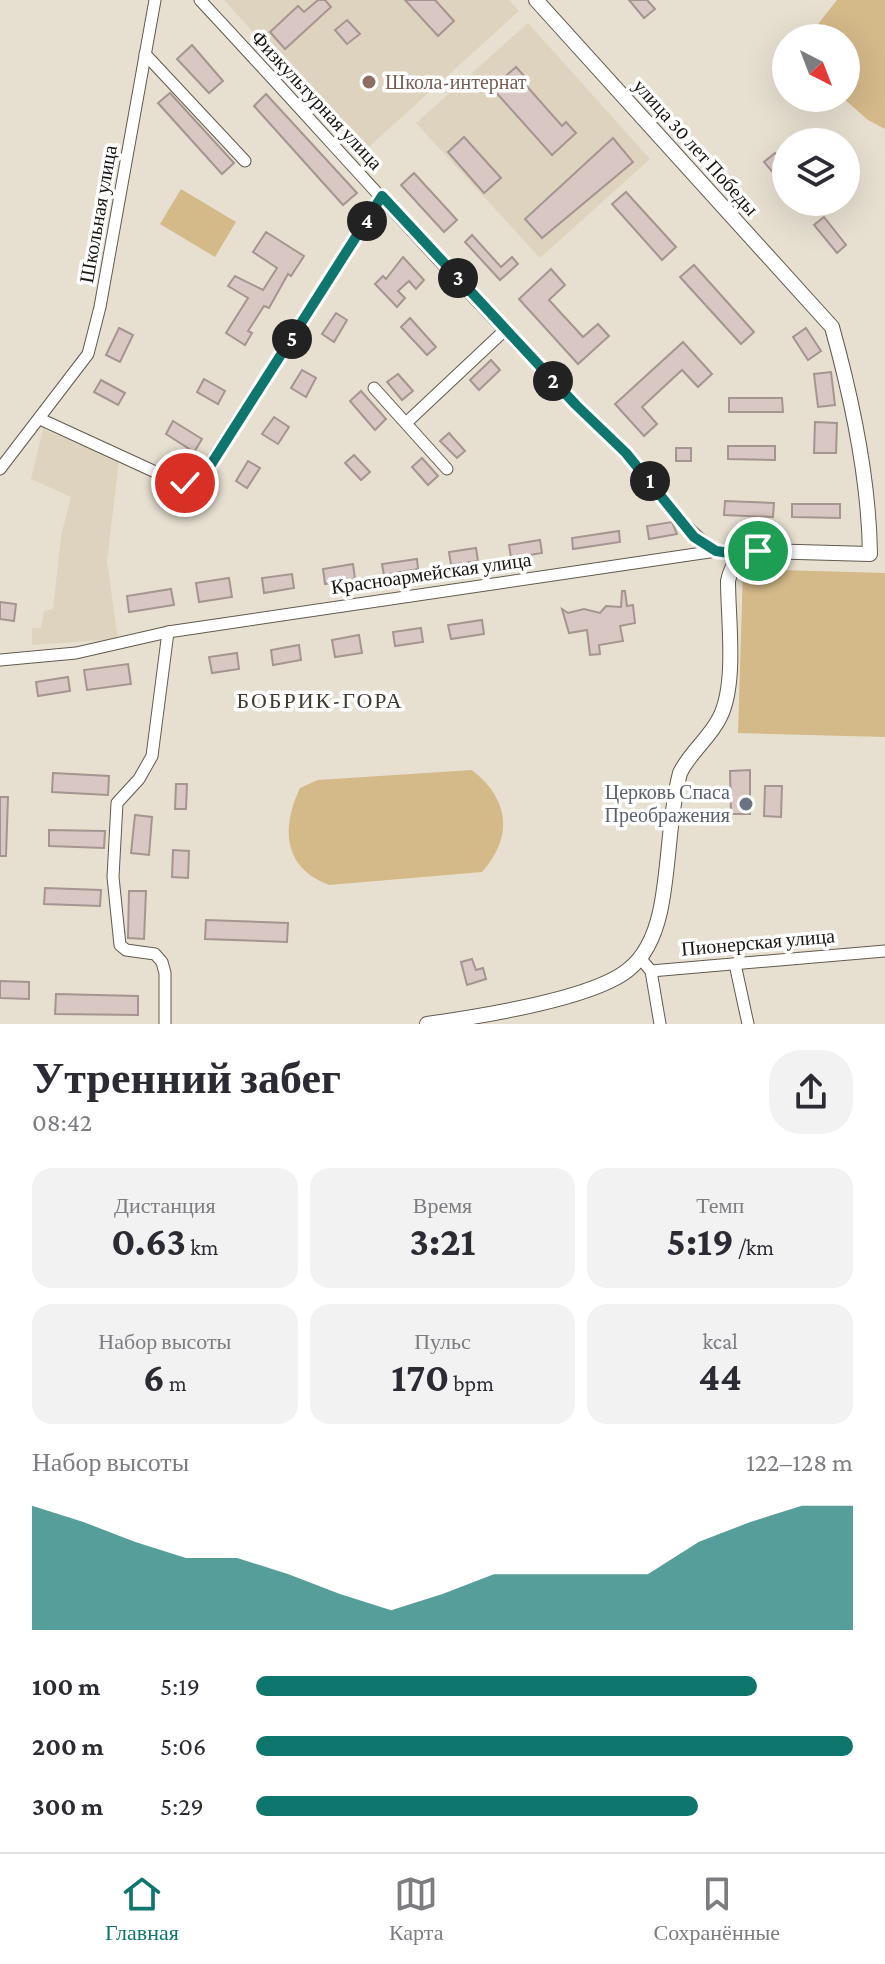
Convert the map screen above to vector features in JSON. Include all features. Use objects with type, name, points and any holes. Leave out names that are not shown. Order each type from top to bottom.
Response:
[{"type":"main road","name":"улица 30 лет Победы","points":[[536,0],[832,327],[849,393],[870,526],[870,554]]},
{"type":"main road","name":"Красноармейская улица","points":[[742,555],[758,551],[870,554]]},
{"type":"main road","name":"Пионерская улица","points":[[641,959],[653,937],[660,914],[680,773],[687,759],[710,734],[727,701],[728,581],[742,555]]},
{"type":"main road","points":[[427,1024],[563,996],[615,979],[641,959]]},
{"type":"street","name":"Школьная улица","points":[[0,469],[88,354],[100,307],[155,0]]},
{"type":"street","name":"Физкультурная улица","points":[[200,0],[505,330],[626,453],[694,537],[716,551]]},
{"type":"street","points":[[145,54],[245,161]]},
{"type":"street","points":[[40,419],[175,481],[198,482],[382,196]]},
{"type":"street","points":[[406,423],[505,330]]},
{"type":"street","points":[[374,388],[447,469]]},
{"type":"street","name":"Красноармейская улица","points":[[0,660],[76,653],[168,632],[716,551],[742,555]]},
{"type":"street","points":[[165,1024],[164,967],[155,954],[126,950],[120,945],[113,877],[117,803],[139,779],[152,756],[168,632]]},
{"type":"street","name":"Пионерская улица","points":[[651,971],[885,951]]},
{"type":"street","points":[[641,959],[651,971],[660,1024]]},
{"type":"street","points":[[735,964],[748,1024]]},
{"type":"shaded area","name":"Школа-интернат","points":[[224,0],[509,0],[519,11],[362,153]]},
{"type":"shaded area","points":[[837,0],[885,0],[885,129],[859,112],[860,24],[818,24]]},
{"type":"shaded area","points":[[528,23],[650,159],[540,258],[416,123]]},
{"type":"shaded area","points":[[181,189],[236,222],[215,257],[160,224]]},
{"type":"shaded area","points":[[43,429],[119,461],[107,561],[118,639],[32,645],[32,628],[41,628],[44,611],[53,609],[61,536],[71,497],[31,479]]},
{"type":"shaded area","points":[[743,569],[885,573],[885,737],[738,733]]},
{"type":"shaded area","points":[[472,770],[494,793],[503,818],[499,845],[482,872],[329,885],[314,878],[295,857],[290,845],[290,818],[300,788],[318,780]]},
{"type":"building","points":[[318,0],[325,0],[331,7],[285,49],[270,32],[298,6],[304,12]]},
{"type":"building","points":[[405,0],[435,0],[454,21],[438,36]]},
{"type":"building","points":[[629,0],[647,0],[655,9],[644,18]]},
{"type":"building","points":[[347,20],[360,34],[347,44],[335,30]]},
{"type":"building","points":[[192,45],[223,81],[209,93],[177,59]]},
{"type":"building","points":[[516,67],[527,79],[523,82],[562,126],[566,122],[576,133],[552,155],[492,88]]},
{"type":"building","points":[[170,93],[234,163],[222,174],[158,103]]},
{"type":"building","points":[[266,94],[357,193],[343,205],[254,106]]},
{"type":"building","points":[[464,137],[501,178],[484,193],[448,152]]},
{"type":"building","points":[[613,138],[633,162],[542,238],[525,219]]},
{"type":"building","points":[[772,155],[772,171],[764,162]]},
{"type":"building","points":[[414,173],[457,220],[444,232],[401,185]]},
{"type":"building","points":[[626,192],[676,247],[662,260],[612,204]]},
{"type":"building","points":[[824,217],[846,245],[837,253],[814,225]]},
{"type":"building","points":[[266,232],[304,256],[291,276],[288,274],[269,308],[264,306],[248,331],[252,333],[245,345],[226,333],[248,298],[228,286],[235,276],[263,290],[277,268],[253,252]]},
{"type":"building","points":[[472,235],[501,267],[512,257],[518,264],[500,280],[465,242]]},
{"type":"building","points":[[403,257],[424,280],[416,289],[409,281],[398,291],[405,298],[397,307],[375,284],[383,276],[386,279]]},
{"type":"building","points":[[694,265],[754,332],[741,344],[680,277]]},
{"type":"building","points":[[551,269],[565,285],[549,300],[583,337],[598,324],[609,336],[578,364],[519,299]]},
{"type":"building","points":[[336,313],[347,320],[334,342],[322,334]]},
{"type":"building","points":[[410,318],[436,347],[427,355],[401,327]]},
{"type":"building","points":[[119,328],[133,335],[120,362],[106,355]]},
{"type":"building","points":[[806,328],[821,351],[808,360],[793,337]]},
{"type":"building","points":[[683,342],[712,374],[698,387],[682,370],[642,407],[657,424],[644,436],[615,404]]},
{"type":"building","points":[[491,360],[500,370],[479,390],[470,380]]},
{"type":"building","points":[[302,370],[316,378],[306,397],[291,388]]},
{"type":"building","points":[[831,372],[835,405],[818,407],[814,374]]},
{"type":"building","points":[[398,374],[413,391],[402,400],[387,382]]},
{"type":"building","points":[[204,379],[225,391],[218,404],[197,392]]},
{"type":"building","points":[[101,380],[125,393],[118,405],[94,392]]},
{"type":"building","points":[[361,391],[386,419],[375,430],[350,401]]},
{"type":"building","points":[[729,398],[782,398],[783,412],[729,412]]},
{"type":"building","points":[[274,417],[289,427],[278,444],[262,434]]},
{"type":"building","points":[[173,421],[202,439],[194,452],[166,434]]},
{"type":"building","points":[[815,422],[837,423],[836,453],[814,453]]},
{"type":"building","points":[[449,433],[465,451],[457,458],[440,441]]},
{"type":"building","points":[[728,446],[775,446],[775,460],[728,459]]},
{"type":"building","points":[[676,448],[691,448],[691,461],[676,461]]},
{"type":"building","points":[[354,455],[370,472],[361,480],[345,463]]},
{"type":"building","points":[[422,458],[438,476],[428,485],[412,467]]},
{"type":"building","points":[[248,461],[260,468],[247,488],[236,481]]},
{"type":"building","points":[[725,501],[774,503],[773,517],[724,515]]},
{"type":"building","points":[[792,504],[840,504],[840,518],[792,517]]},
{"type":"building","points":[[672,522],[677,534],[649,539],[647,526]]},
{"type":"building","points":[[619,531],[620,542],[573,549],[572,538]]},
{"type":"building","points":[[540,540],[542,553],[511,558],[509,545]]},
{"type":"building","points":[[476,548],[478,561],[451,565],[449,552]]},
{"type":"building","points":[[417,559],[418,569],[384,575],[382,564]]},
{"type":"building","points":[[353,564],[355,579],[325,584],[323,569]]},
{"type":"building","points":[[292,574],[294,588],[264,593],[262,578]]},
{"type":"building","points":[[229,578],[232,597],[199,602],[196,583]]},
{"type":"building","points":[[171,589],[174,605],[129,612],[127,596]]},
{"type":"building","points":[[622,591],[625,591],[627,606],[633,605],[635,623],[620,626],[623,641],[599,645],[600,654],[590,655],[587,630],[569,633],[562,609],[568,613],[584,609],[600,613],[606,606],[621,607]]},
{"type":"building","points":[[0,602],[16,604],[14,621],[0,619]]},
{"type":"building","points":[[482,620],[484,634],[451,639],[448,625]]},
{"type":"building","points":[[421,628],[423,642],[395,646],[393,632]]},
{"type":"building","points":[[359,635],[362,653],[335,657],[332,640]]},
{"type":"building","points":[[299,645],[301,660],[273,665],[271,650]]},
{"type":"building","points":[[237,653],[239,669],[212,673],[209,657]]},
{"type":"building","points":[[128,664],[131,684],[87,690],[84,670]]},
{"type":"building","points":[[68,677],[70,691],[38,696],[36,682]]},
{"type":"building","points":[[750,770],[750,814],[731,814],[730,771]]},
{"type":"building","points":[[53,773],[109,776],[108,795],[52,792]]},
{"type":"building","points":[[176,784],[187,784],[186,809],[175,809]]},
{"type":"building","points":[[765,786],[782,786],[781,817],[764,816]]},
{"type":"building","points":[[0,797],[8,797],[6,856],[0,856]]},
{"type":"building","points":[[135,815],[152,817],[149,855],[131,853]]},
{"type":"building","points":[[49,830],[105,831],[104,848],[49,846]]},
{"type":"building","points":[[173,850],[189,851],[188,878],[172,877]]},
{"type":"building","points":[[45,888],[101,890],[100,906],[44,904]]},
{"type":"building","points":[[129,891],[146,891],[144,939],[128,938]]},
{"type":"building","points":[[206,920],[288,923],[287,942],[205,939]]},
{"type":"building","points":[[472,959],[476,970],[483,968],[486,979],[467,985],[461,962]]},
{"type":"building","points":[[0,981],[29,982],[29,999],[0,998]]},
{"type":"building","points":[[56,994],[138,996],[138,1015],[55,1014]]},
{"type":"place","name":"Школа-интернат","points":[[369,82]]},
{"type":"place","name":"Церковь Спаса Преображения","points":[[746,804]]},
{"type":"district","name":"БОБРИК-ГОРА","points":[[320,700]]},
{"type":"route","points":[[185,483],[198,482],[203,477],[382,196],[576,405],[626,453],[671,504],[694,537],[716,551],[742,555],[758,551]]}]
